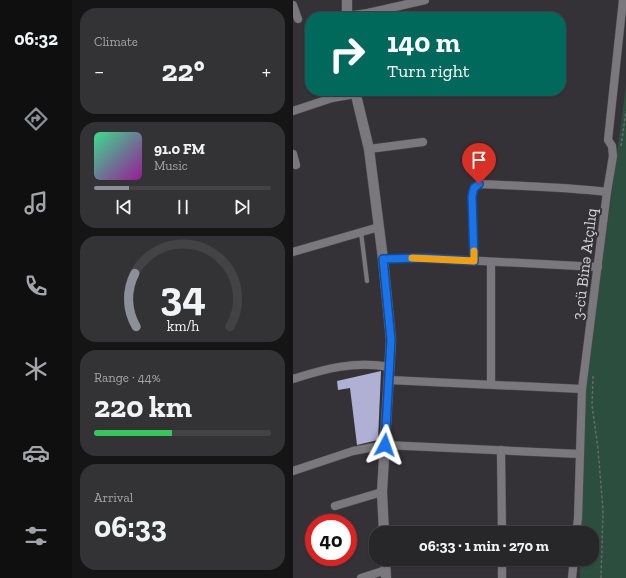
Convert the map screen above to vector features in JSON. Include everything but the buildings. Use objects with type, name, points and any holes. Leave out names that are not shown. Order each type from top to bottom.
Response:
[{"type":"street","points":[[347,0],[347,12]]},
{"type":"street","points":[[372,12],[425,0]]},
{"type":"street","name":"3-cü Binə Atçılıq","points":[[577,526],[582,389],[613,156],[612,146],[608,140],[623,0]]},
{"type":"street","points":[[293,4],[298,19]]},
{"type":"street","points":[[293,111],[339,96]]},
{"type":"street","points":[[356,96],[369,149],[383,259],[391,340],[383,492],[384,526]]},
{"type":"street","points":[[369,149],[423,142]]},
{"type":"street","points":[[293,154],[296,165]]},
{"type":"street","points":[[474,261],[472,196],[473,190],[479,184],[583,189],[607,192]]},
{"type":"street","points":[[293,252],[379,227]]},
{"type":"street","points":[[383,259],[424,258],[598,267]]},
{"type":"street","points":[[491,262],[491,384]]},
{"type":"street","points":[[293,379],[320,370],[344,365],[367,364],[390,367]]},
{"type":"street","points":[[389,380],[582,389]]},
{"type":"street","points":[[293,471],[353,450],[385,445],[580,454]]},
{"type":"street","points":[[501,450],[501,526]]},
{"type":"street","points":[[335,506],[383,492]]},
{"type":"street","points":[[502,566],[502,578]]},
{"type":"street","points":[[572,578],[573,566]]},
{"type":"street","points":[[361,578],[386,574]]},
{"type":"lane","points":[[361,232],[367,281]]},
{"type":"path","points":[[621,150],[626,111]]},
{"type":"path","points":[[593,370],[592,405],[598,449],[603,510],[601,578]]},
{"type":"green space","points":[[626,85],[626,578],[580,578],[580,566],[599,566],[599,526],[581,526],[586,387]]},
{"type":"slow traffic","points":[[412,258],[474,261],[474,251]]},
{"type":"route","points":[[385,445],[391,340],[383,259],[424,258],[474,261],[472,196],[474,188],[479,184]]}]
